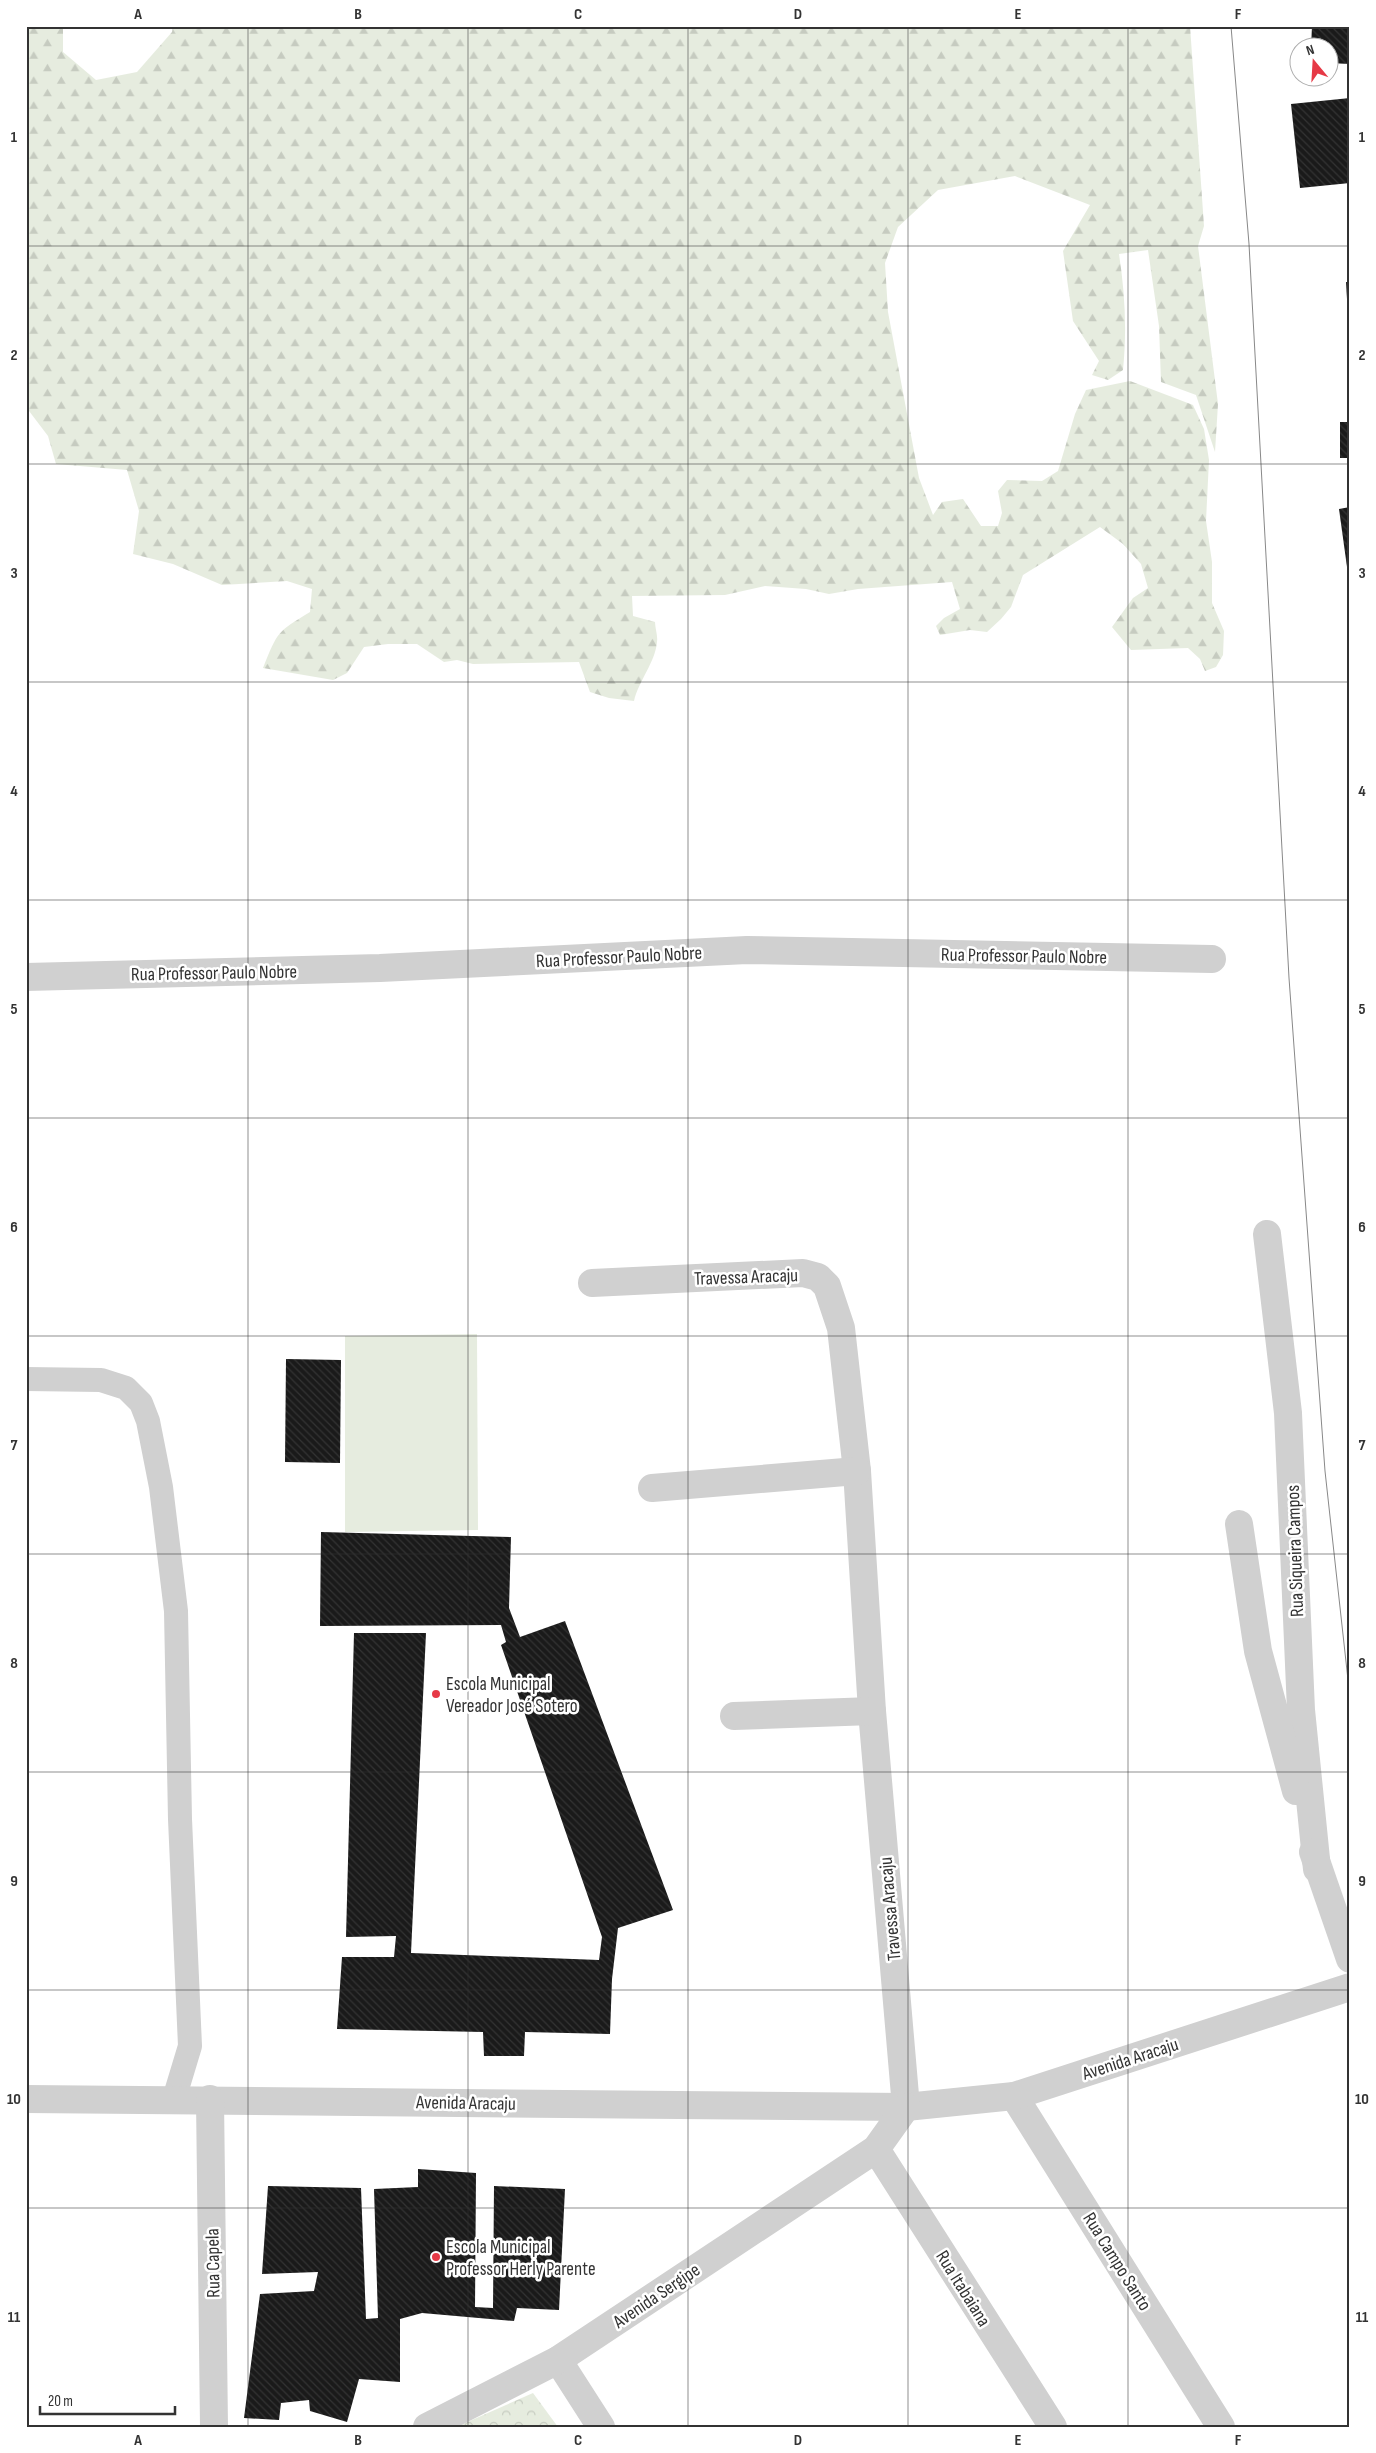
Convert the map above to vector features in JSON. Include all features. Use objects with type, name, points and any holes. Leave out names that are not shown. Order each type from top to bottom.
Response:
[{"type":"street","name":"Rua Professor Paulo Nobre","points":[[26,977],[380,968],[747,950],[1212,959]]},
{"type":"street","name":"Rua Siqueira Campos","points":[[1267,1234],[1288,1413],[1301,1710],[1317,1869]]},
{"type":"street","name":"Travessa Aracaju","points":[[592,1283],[803,1273],[818,1277],[827,1286],[832,1297],[841,1328],[857,1471],[872,1711],[906,2107]]},
{"type":"street","points":[[652,1488],[857,1471]]},
{"type":"street","name":"Rua Siqueira Campos","points":[[1239,1524],[1258,1652],[1317,1869],[1350,1959]]},
{"type":"street","points":[[734,1716],[872,1711]]},
{"type":"street","name":"Avenida Aracaju","points":[[26,2099],[210,2099],[906,2107],[1014,2096],[1350,1987]]},
{"type":"street","name":"Rua Campo Santo","points":[[1014,2096],[1221,2427]]},
{"type":"street","name":"Rua Capela","points":[[210,2099],[214,2427]]},
{"type":"street","points":[[876,2150],[906,2107]]},
{"type":"street","name":"Avenida Sergipe","points":[[427,2427],[558,2360],[876,2150]]},
{"type":"street","name":"Rua Itabaiana","points":[[876,2150],[1053,2427]]},
{"type":"street","points":[[558,2360],[601,2427]]},
{"type":"lane","points":[[26,1379],[101,1380],[126,1388],[141,1403],[148,1421],[161,1487],[176,1611],[180,1819],[190,2046],[174,2099]]},
{"type":"green space","points":[[26,26],[63,26],[63,52],[96,80],[137,72],[172,32],[173,26],[1190,26],[1204,226],[1198,246],[1218,404],[1215,452],[1196,395],[1161,382],[1159,326],[1148,250],[1119,254],[1125,312],[1123,370],[1108,380],[1092,375],[1099,361],[1073,321],[1063,251],[1090,205],[1015,176],[938,190],[898,227],[885,263],[888,312],[919,478],[933,515],[942,502],[963,499],[981,526],[998,526],[1002,513],[998,491],[1007,480],[1042,481],[1058,471],[1075,414],[1086,390],[1130,381],[1193,405],[1204,429],[1209,460],[1206,521],[1212,562],[1212,603],[1224,631],[1223,655],[1216,667],[1205,671],[1200,659],[1188,648],[1131,650],[1112,627],[1133,598],[1148,588],[1141,564],[1123,544],[1100,527],[1023,575],[1011,607],[987,632],[970,630],[940,635],[936,626],[944,618],[960,609],[952,582],[858,589],[829,594],[806,589],[765,586],[725,595],[632,596],[633,616],[655,622],[657,640],[656,650],[634,701],[609,698],[590,692],[579,662],[473,664],[457,660],[444,662],[417,644],[388,644],[364,647],[347,673],[333,680],[263,668],[272,646],[280,634],[291,624],[310,612],[312,589],[287,581],[222,585],[173,564],[133,554],[139,511],[127,470],[56,464],[48,436],[26,407]]},
{"type":"green space","points":[[477,1334],[478,1530],[345,1532],[345,1336]]},
{"type":"green space","points":[[533,2393],[558,2427],[456,2427]]},
{"type":"building","points":[[1312,26],[1350,26],[1350,64],[1338,63],[1338,38],[1311,38]]},
{"type":"building","points":[[1350,98],[1350,183],[1300,188],[1291,104]]},
{"type":"building","points":[[1346,282],[1350,282],[1350,317],[1348,317]]},
{"type":"building","points":[[1340,422],[1350,422],[1350,458],[1340,458]]},
{"type":"building","points":[[1350,507],[1350,567],[1347,567],[1339,509]]},
{"type":"building","points":[[286,1359],[341,1360],[340,1463],[285,1462]]},
{"type":"building","points":[[321,1532],[511,1537],[509,1608],[520,1637],[565,1621],[673,1910],[618,1928],[612,1979],[610,2034],[525,2032],[524,2056],[484,2056],[483,2032],[337,2029],[342,1957],[394,1957],[396,1936],[346,1937],[354,1633],[426,1633],[411,1953],[599,1960],[602,1937],[501,1645],[506,1642],[501,1625],[320,1626]]},
{"type":"building","points":[[418,2169],[476,2173],[475,2307],[493,2308],[494,2186],[565,2189],[559,2310],[517,2308],[514,2321],[422,2313],[400,2319],[400,2382],[359,2379],[347,2422],[310,2411],[309,2400],[281,2403],[279,2420],[244,2418],[260,2294],[314,2291],[318,2272],[262,2274],[268,2186],[361,2188],[366,2319],[378,2318],[374,2189],[418,2187]]},
{"type":"tram line","points":[[1231,26],[1249,244],[1289,978],[1325,1471],[1350,1698]]},
{"type":"place","name":"Escola Municipal Vereador José Sotero","points":[[436,1694]]},
{"type":"place","name":"Escola Municipal Professor Herly Parente","points":[[436,2257]]}]
